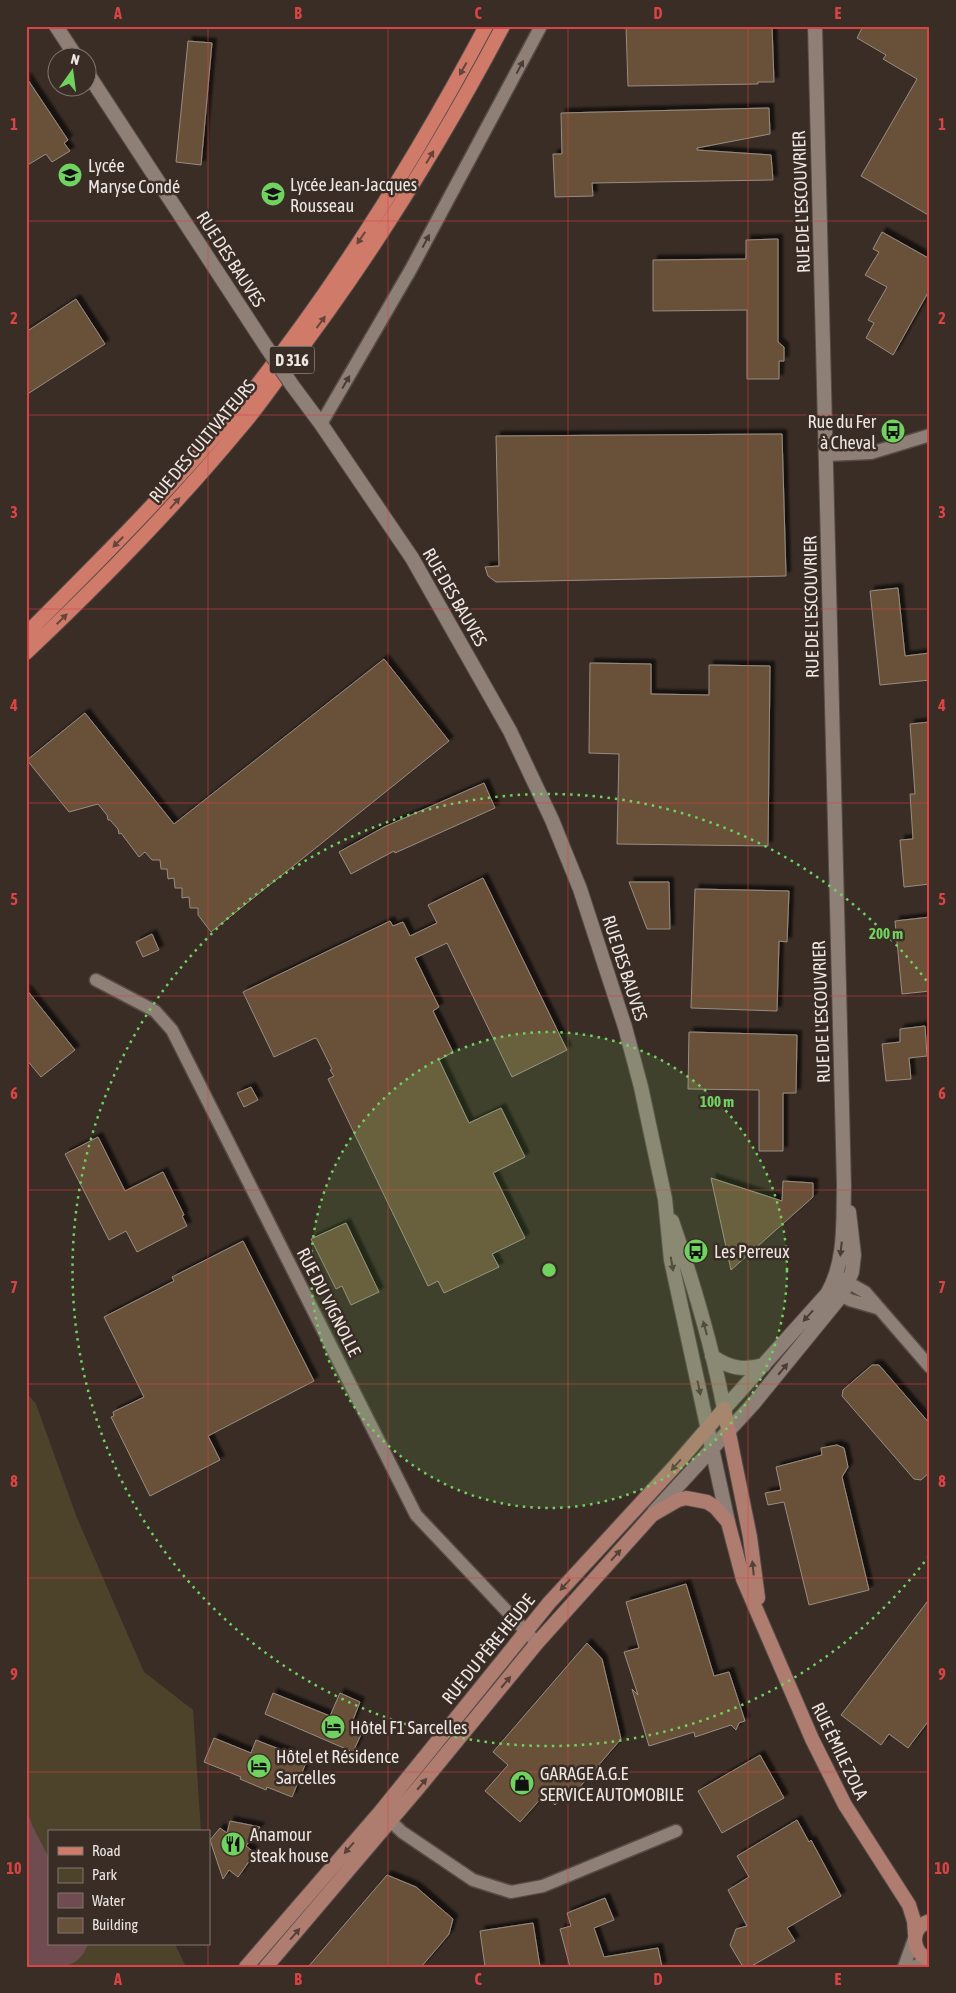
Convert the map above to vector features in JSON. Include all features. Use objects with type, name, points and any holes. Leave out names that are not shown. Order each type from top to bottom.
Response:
[{"type":"main road","name":"RUE DES CULTIVATEURS","points":[[26,634],[146,514],[229,420],[266,372],[310,313],[376,217],[439,112],[486,26]]},
{"type":"main road","name":"RUE DES CULTIVATEURS","points":[[26,653],[146,534],[212,461],[262,401],[336,300],[399,207],[457,110],[503,26]]},
{"type":"main road","name":"RUE DU PÈRE HEUDE","points":[[266,1967],[549,1603],[674,1467],[707,1428],[726,1420]]},
{"type":"main road","name":"RUE ÉMILE ZOLA","points":[[726,1420],[750,1537],[760,1616]]},
{"type":"main road","points":[[652,1515],[678,1500],[696,1499],[708,1502],[715,1507],[728,1522]]},
{"type":"main road","name":"RUE DU PÈRE HEUDE","points":[[246,1967],[385,1816],[652,1515]]},
{"type":"main road","name":"RUE ÉMILE ZOLA","points":[[728,1522],[738,1564],[779,1665],[845,1805],[902,1894],[912,1914],[915,1936]]},
{"type":"main road","name":"RUE ÉMILE ZOLA","points":[[902,1894],[911,1904],[930,1916]]},
{"type":"main road","points":[[929,1960],[919,1953],[914,1944],[915,1936],[921,1925],[930,1921]]},
{"type":"street","points":[[56,26],[70,48]]},
{"type":"street","points":[[322,424],[411,269],[541,26]]},
{"type":"street","name":"RUE DE L'ESCOUVRIER","points":[[726,1420],[836,1293],[836,1276],[842,1241],[844,1186],[815,26]]},
{"type":"street","name":"RUE DES BAUVES","points":[[98,89],[267,348],[322,424],[412,558],[510,730],[552,820],[580,889],[625,1027],[641,1087],[665,1199],[694,1289],[712,1356],[726,1420]]},
{"type":"street","points":[[827,455],[871,453],[930,435]]},
{"type":"street","name":"RUE DU VIGNOLLE","points":[[96,980],[156,1011],[172,1030],[416,1515],[537,1644]]},
{"type":"street","name":"RUE DE L'ESCOUVRIER","points":[[764,1364],[812,1312],[849,1282],[854,1255],[853,1237],[844,1186]]},
{"type":"street","name":"RUE DES BAUVES","points":[[665,1199],[671,1260],[714,1453]]},
{"type":"street","points":[[836,1276],[865,1292],[930,1367]]},
{"type":"street","points":[[836,1293],[877,1308]]},
{"type":"street","points":[[712,1356],[735,1368],[747,1368],[764,1364],[758,1385],[726,1420]]},
{"type":"street","name":"RUE DU PÈRE HEUDE","points":[[652,1515],[714,1453],[726,1420]]},
{"type":"street","name":"RUE ÉMILE ZOLA","points":[[714,1453],[728,1522]]},
{"type":"street","points":[[385,1816],[402,1832],[473,1880],[510,1892],[543,1886],[676,1831]]},
{"type":"street","points":[[904,1967],[915,1936]]},
{"type":"street","points":[[912,1967],[929,1960]]},
{"type":"green space","points":[[26,1392],[36,1404],[77,1518],[144,1672],[193,1710],[201,1830],[48,1830],[48,1946],[176,1946],[186,1967],[26,1967]]},
{"type":"water","points":[[26,1807],[32,1825],[48,1856],[48,1946],[87,1946],[77,1960],[63,1967],[26,1967]]},
{"type":"building","points":[[626,26],[772,26],[774,82],[758,82],[758,84],[628,86]]},
{"type":"building","points":[[863,26],[930,26],[930,216],[861,176],[917,79],[883,59],[886,55],[857,38]]},
{"type":"building","points":[[188,41],[212,43],[201,165],[176,162]]},
{"type":"building","points":[[26,77],[68,140],[64,143],[70,151],[52,162],[46,154],[26,166]]},
{"type":"building","points":[[769,108],[770,134],[697,148],[697,150],[771,155],[773,180],[592,183],[593,196],[555,197],[553,154],[562,154],[561,113]]},
{"type":"building","points":[[882,232],[930,259],[930,289],[893,355],[866,338],[874,323],[868,320],[887,287],[865,275],[879,252],[873,249]]},
{"type":"building","points":[[778,239],[778,342],[784,347],[784,361],[779,361],[779,379],[747,379],[747,310],[653,311],[653,260],[746,259],[746,240]]},
{"type":"building","points":[[76,299],[105,344],[26,395],[26,332]]},
{"type":"building","points":[[782,434],[786,576],[496,582],[488,576],[485,567],[499,566],[496,436]]},
{"type":"building","points":[[898,588],[905,656],[930,653],[930,680],[880,685],[870,591]]},
{"type":"building","points":[[384,659],[449,741],[211,932],[198,915],[198,908],[190,908],[189,897],[182,898],[182,888],[175,888],[174,878],[168,879],[167,869],[161,869],[160,860],[152,860],[145,852],[139,857],[121,833],[119,834],[118,829],[108,820],[107,815],[98,804],[69,812],[27,760],[85,713],[174,824]]},
{"type":"building","points":[[590,663],[651,664],[651,694],[709,695],[709,665],[770,666],[768,846],[617,844],[619,754],[589,753]]},
{"type":"building","points":[[930,722],[930,884],[904,887],[900,840],[913,839],[910,794],[915,794],[910,724]]},
{"type":"building","points":[[484,783],[495,808],[395,853],[394,851],[351,874],[339,852],[384,827]]},
{"type":"building","points":[[483,878],[567,1050],[512,1077],[447,943],[415,958],[439,1007],[433,1011],[453,1052],[439,1060],[469,1123],[501,1108],[525,1157],[493,1173],[525,1238],[492,1254],[499,1267],[444,1293],[438,1281],[428,1286],[328,1079],[334,1076],[317,1039],[315,1038],[274,1057],[243,992],[390,921],[393,926],[403,922],[410,936],[437,923],[428,905]]},
{"type":"building","points":[[629,882],[669,882],[670,929],[647,929]]},
{"type":"building","points":[[695,889],[789,891],[787,942],[779,941],[777,1011],[691,1008]]},
{"type":"building","points":[[930,917],[930,991],[902,994],[895,921]]},
{"type":"building","points":[[152,934],[159,950],[143,957],[136,942]]},
{"type":"building","points":[[26,989],[75,1050],[41,1077],[26,1059]]},
{"type":"building","points":[[925,1026],[927,1056],[909,1058],[911,1079],[886,1081],[882,1044],[900,1042],[900,1029]]},
{"type":"building","points":[[689,1032],[797,1035],[796,1093],[783,1093],[783,1151],[759,1151],[759,1090],[688,1089]]},
{"type":"building","points":[[251,1087],[258,1100],[244,1107],[237,1093]]},
{"type":"building","points":[[98,1137],[125,1191],[163,1172],[184,1215],[182,1216],[187,1226],[137,1252],[126,1231],[109,1240],[65,1154]]},
{"type":"building","points":[[711,1178],[782,1201],[783,1181],[813,1183],[813,1197],[731,1270]]},
{"type":"building","points":[[346,1223],[379,1292],[351,1305],[342,1286],[336,1289],[311,1239]]},
{"type":"building","points":[[243,1241],[314,1381],[208,1436],[220,1460],[150,1496],[111,1417],[114,1416],[113,1412],[144,1397],[104,1317],[174,1281],[172,1277]]},
{"type":"building","points":[[872,1365],[879,1365],[930,1424],[930,1472],[921,1480],[914,1479],[842,1396],[843,1390]]},
{"type":"building","points":[[837,1445],[844,1448],[848,1467],[842,1477],[869,1590],[809,1605],[784,1502],[768,1505],[765,1493],[781,1490],[776,1467],[822,1455],[821,1448]]},
{"type":"building","points":[[686,1584],[714,1676],[729,1672],[745,1721],[739,1723],[736,1730],[731,1725],[695,1737],[694,1732],[649,1746],[632,1689],[638,1695],[624,1652],[639,1648],[626,1602]]},
{"type":"building","points":[[930,1598],[930,1719],[908,1748],[889,1734],[881,1745],[841,1715]]},
{"type":"building","points":[[587,1643],[602,1659],[621,1739],[566,1803],[561,1799],[555,1805],[544,1795],[520,1822],[485,1791],[508,1765],[493,1752]]},
{"type":"building","points":[[273,1693],[330,1716],[340,1693],[360,1702],[351,1725],[363,1730],[353,1752],[265,1714]]},
{"type":"building","points":[[214,1738],[251,1753],[256,1740],[307,1760],[292,1797],[267,1787],[266,1790],[240,1779],[241,1777],[204,1762]]},
{"type":"building","points":[[760,1755],[784,1798],[722,1833],[698,1791]]},
{"type":"building","points":[[797,1820],[809,1842],[811,1840],[841,1896],[787,1928],[795,1941],[750,1967],[743,1967],[730,1945],[736,1929],[747,1926],[728,1890],[749,1877],[737,1856]]},
{"type":"building","points":[[230,1821],[260,1827],[246,1846],[255,1853],[238,1877],[229,1870],[223,1879],[210,1840],[220,1828],[227,1833]]},
{"type":"building","points":[[387,1875],[416,1887],[453,1919],[449,1934],[421,1967],[308,1967]]},
{"type":"building","points":[[605,1898],[614,1920],[594,1928],[604,1957],[658,1948],[662,1967],[570,1967],[560,1929],[571,1926],[567,1913]]},
{"type":"building","points":[[533,1923],[540,1967],[485,1967],[480,1931]]},
{"type":"place","name":"Lycée Maryse Condé","points":[[70,175]]},
{"type":"place","name":"Lycée Jean-Jacques Rousseau","points":[[273,194]]},
{"type":"place","name":"Rue du Fer à Cheval","points":[[893,431]]},
{"type":"place","name":"Les Perreux","points":[[696,1251]]},
{"type":"place","name":"Hôtel F1 Sarcelles","points":[[333,1727]]},
{"type":"place","name":"Hôtel et Résidence Sarcelles","points":[[259,1766]]},
{"type":"place","name":"GARAGE A.G.E SERVICE AUTOMOBILE","points":[[522,1783]]},
{"type":"place","name":"Anamour steak house","points":[[233,1844]]}]
